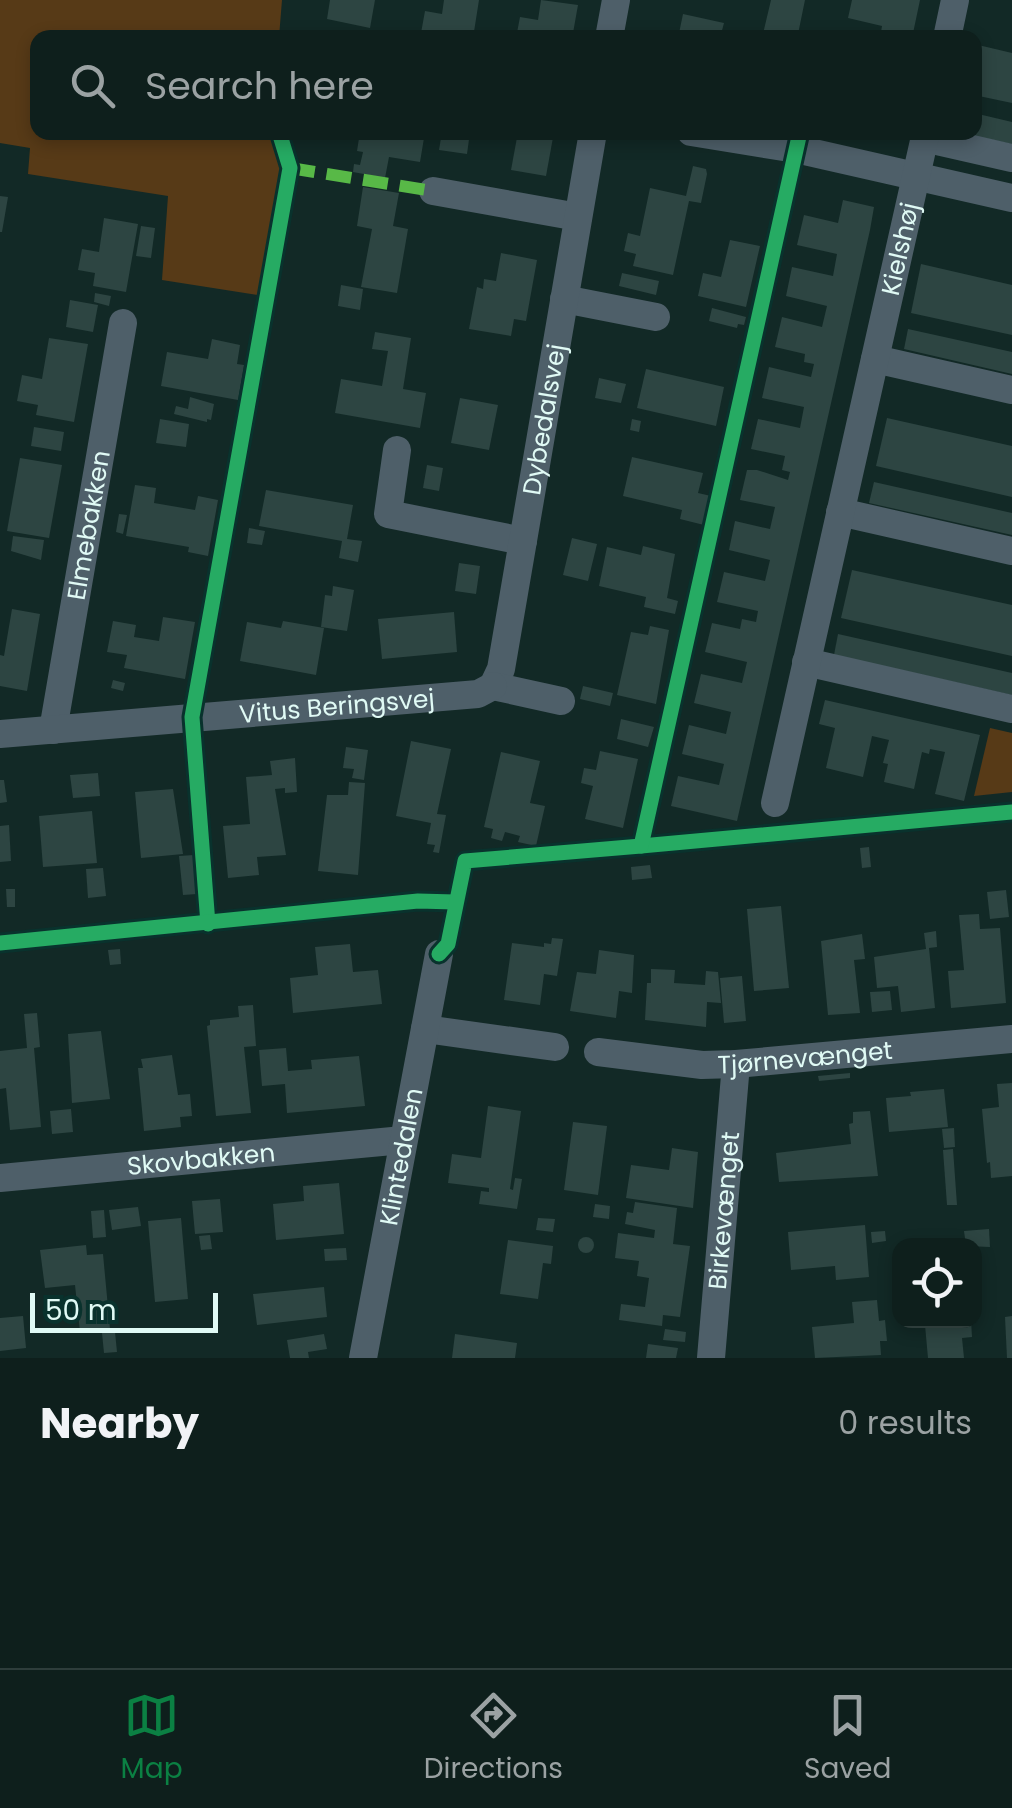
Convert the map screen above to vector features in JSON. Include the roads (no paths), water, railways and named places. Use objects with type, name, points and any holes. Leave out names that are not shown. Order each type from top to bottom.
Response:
[{"type":"street","points":[[610,30],[616,0]]},
{"type":"street","points":[[949,30],[955,0]]},
{"type":"street","name":"Dybedalsvej","points":[[493,686],[501,669],[592,140]]},
{"type":"street","points":[[740,140],[1012,198]]},
{"type":"street","name":"Kielshøj","points":[[775,803],[924,140]]},
{"type":"street","name":"Kielshøj","points":[[944,140],[1012,158]]},
{"type":"street","points":[[433,191],[578,217]]},
{"type":"street","points":[[564,299],[656,316]]},
{"type":"street","name":"Elmebakken","points":[[53,730],[123,322]]},
{"type":"street","points":[[874,359],[1012,390]]},
{"type":"street","points":[[397,450],[388,514],[523,541]]},
{"type":"street","points":[[840,512],[1012,551]]},
{"type":"street","points":[[806,662],[1012,710]]},
{"type":"street","points":[[493,686],[561,701]]},
{"type":"street","name":"Vitus Beringsvej","points":[[0,734],[478,694],[493,686]]},
{"type":"street","name":"Klintedalen","points":[[363,1358],[439,954]]},
{"type":"street","points":[[425,1029],[555,1047]]},
{"type":"street","name":"Tjørnevænget","points":[[598,1052],[702,1065],[736,1064],[1012,1039]]},
{"type":"street","name":"Birkevænget","points":[[711,1358],[736,1064]]},
{"type":"street","name":"Skovbakken","points":[[0,1178],[403,1140]]}]
